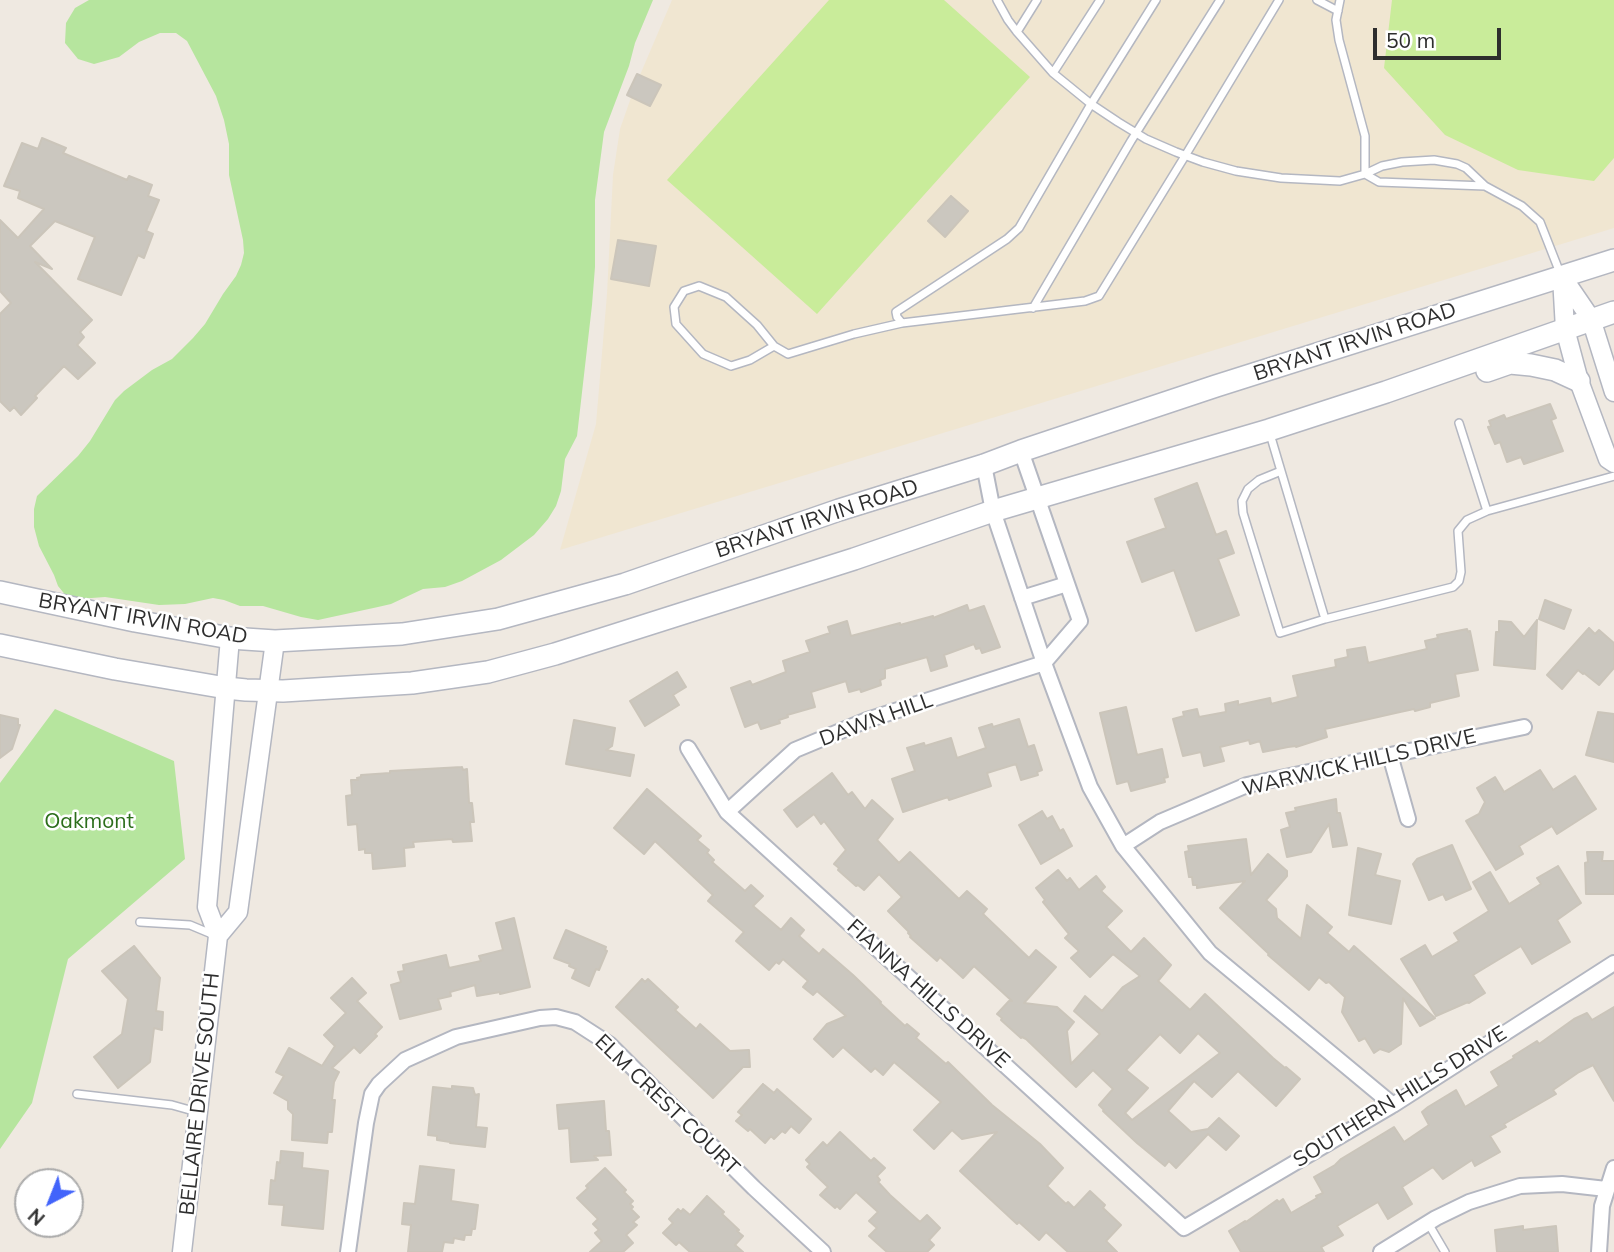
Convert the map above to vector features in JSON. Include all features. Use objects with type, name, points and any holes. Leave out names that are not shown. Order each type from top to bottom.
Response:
[{"type":"main road","name":"BRYANT IRVIN ROAD","points":[[0,592],[230,638],[275,641],[402,634],[498,619],[625,584],[839,510],[984,465],[1216,386],[1614,260]]},
{"type":"main road","points":[[0,645],[226,688],[269,691],[412,683],[488,672],[568,650],[802,576],[993,511],[1269,430],[1614,312]]},
{"type":"main road","points":[[1386,392],[1423,392],[1510,363],[1555,370],[1579,381]]},
{"type":"street","points":[[1562,276],[1591,319],[1614,392]]},
{"type":"street","points":[[1562,276],[1565,329],[1579,381],[1608,459],[1614,463]]},
{"type":"street","points":[[1021,451],[1080,621],[1044,663]]},
{"type":"street","points":[[984,465],[993,511],[1044,663],[1090,787],[1123,846],[1210,953],[1392,1105]]},
{"type":"street","points":[[1022,598],[1068,584]]},
{"type":"street","name":"BELLAIRE DRIVE SOUTH","points":[[182,1252],[218,936],[207,907],[230,638]]},
{"type":"street","name":"BELLAIRE DRIVE SOUTH","points":[[218,936],[238,912],[275,641]]},
{"type":"street","name":"DAWN HILL","points":[[727,812],[795,750],[867,720],[1044,663]]},
{"type":"street","name":"WARWICK HILLS DRIVE","points":[[1123,846],[1160,822],[1247,785],[1524,727]]},
{"type":"street","name":"FIANNA HILLS DRIVE","points":[[688,748],[727,812],[1184,1228]]},
{"type":"street","points":[[1390,755],[1408,819]]},
{"type":"street","name":"SOUTHERN HILLS DRIVE","points":[[1184,1228],[1392,1105],[1614,962]]},
{"type":"street","name":"ELM CREST COURT","points":[[348,1252],[366,1123],[372,1094],[379,1084],[405,1060],[456,1037],[540,1018],[556,1017],[575,1022],[609,1044],[754,1188],[823,1252]]},
{"type":"street","points":[[1599,1252],[1602,1206],[1614,1168]]},
{"type":"street","points":[[1381,1252],[1469,1202],[1520,1186],[1562,1184],[1606,1189]]},
{"type":"lane","points":[[997,0],[1017,32],[1053,73],[1091,104],[1136,133],[1203,162],[1236,171],[1281,178],[1340,181],[1402,162],[1434,160],[1457,164],[1485,186],[1522,206],[1541,222],[1562,276]]},
{"type":"lane","points":[[1017,32],[1037,0]]},
{"type":"lane","points":[[1053,73],[1100,0]]},
{"type":"lane","points":[[902,323],[896,312],[1007,239],[1019,228],[1091,104],[1156,0]]},
{"type":"lane","points":[[1033,307],[1136,133],[1220,0]]},
{"type":"lane","points":[[774,346],[731,366],[703,354],[677,324],[674,307],[684,291],[699,286],[726,297],[757,325],[774,346],[789,354],[853,334],[902,323],[1085,301],[1099,296],[1279,0]]},
{"type":"lane","points":[[1317,0],[1338,11]]},
{"type":"lane","points":[[1340,0],[1336,20],[1365,136],[1365,174]]},
{"type":"lane","points":[[1365,174],[1379,182],[1485,186]]},
{"type":"lane","points":[[1459,423],[1487,511]]},
{"type":"lane","points":[[1269,430],[1325,619]]},
{"type":"lane","points":[[1281,471],[1248,489],[1242,501],[1243,513],[1280,633],[1453,587],[1461,572],[1458,531],[1467,520],[1487,511],[1614,476]]},
{"type":"lane","points":[[140,922],[190,925],[218,936]]},
{"type":"lane","points":[[77,1094],[172,1105],[197,1112]]},
{"type":"lane","points":[[1428,1223],[1445,1252]]},
{"type":"shaded area","points":[[672,0],[1614,0],[1614,228],[560,550],[596,424],[607,294],[613,175],[620,129]]},
{"type":"green space","points":[[89,0],[653,0],[604,132],[595,200],[592,305],[577,436],[565,459],[556,506],[534,535],[501,560],[462,581],[445,587],[423,589],[391,604],[318,620],[263,606],[240,606],[213,598],[185,604],[159,605],[105,597],[67,597],[58,586],[39,546],[34,527],[37,496],[78,456],[115,400],[152,370],[172,359],[205,324],[236,276],[244,253],[229,175],[229,144],[224,120],[216,96],[187,41],[176,33],[160,33],[139,42],[119,57],[94,64],[78,59],[65,43],[66,23],[75,8]]},
{"type":"green space","points":[[829,0],[944,0],[1030,77],[817,314],[667,180]]},
{"type":"green space","points":[[1392,0],[1614,0],[1614,158],[1594,181],[1518,170],[1445,135],[1384,68]]},
{"type":"green space","name":"Oakmont","points":[[55,709],[174,761],[185,859],[68,959],[32,1103],[0,1149],[0,783]]},
{"type":"building","points":[[637,74],[661,85],[650,106],[627,95]]},
{"type":"building","points":[[42,138],[66,148],[63,153],[127,180],[129,176],[152,185],[148,196],[159,200],[146,231],[153,234],[144,258],[138,255],[121,295],[78,279],[95,237],[55,221],[30,246],[52,269],[35,262],[92,320],[80,332],[84,337],[77,345],[95,363],[78,379],[64,366],[21,415],[14,407],[10,411],[0,401],[0,314],[11,303],[0,291],[0,220],[18,238],[44,209],[18,198],[20,191],[4,186],[22,143],[38,149]]},
{"type":"building","points":[[951,196],[968,211],[945,237],[928,221]]},
{"type":"building","points":[[618,240],[656,246],[649,286],[611,279]]},
{"type":"building","points":[[1550,404],[1556,418],[1551,420],[1563,451],[1524,464],[1521,457],[1507,462],[1500,442],[1495,444],[1488,427],[1491,426],[1489,421],[1504,415],[1506,419]]},
{"type":"building","points":[[1197,483],[1216,535],[1226,531],[1234,553],[1218,559],[1239,615],[1196,631],[1174,570],[1142,582],[1127,542],[1166,528],[1155,499]]},
{"type":"building","points":[[1545,600],[1571,610],[1564,629],[1539,619]]},
{"type":"building","points":[[967,605],[969,611],[984,606],[1000,647],[982,653],[974,644],[944,655],[947,666],[931,671],[927,657],[885,669],[885,678],[880,680],[881,685],[861,692],[860,689],[849,692],[846,681],[811,692],[815,707],[787,715],[788,717],[779,720],[780,723],[761,729],[758,722],[745,727],[731,688],[750,681],[752,685],[786,672],[783,661],[810,652],[806,641],[830,633],[828,627],[847,621],[851,636],[900,623],[933,618]]},
{"type":"building","points":[[1537,620],[1535,669],[1494,665],[1499,621],[1511,622],[1524,637]]},
{"type":"building","points":[[1589,628],[1595,634],[1599,630],[1614,643],[1614,668],[1599,685],[1578,670],[1562,689],[1547,675]]},
{"type":"building","points":[[1467,629],[1470,631],[1478,670],[1455,674],[1459,696],[1430,703],[1430,707],[1415,711],[1414,709],[1325,729],[1327,737],[1296,747],[1263,752],[1260,741],[1250,744],[1249,740],[1220,747],[1224,761],[1204,766],[1201,752],[1183,756],[1173,719],[1184,716],[1183,712],[1197,709],[1199,717],[1226,712],[1225,704],[1238,701],[1238,705],[1270,698],[1271,704],[1298,697],[1293,676],[1336,667],[1335,660],[1348,657],[1347,650],[1365,647],[1368,663],[1427,649],[1425,641],[1438,638],[1437,635]]},
{"type":"building","points":[[677,672],[686,687],[673,695],[679,705],[645,726],[630,701]]},
{"type":"building","points":[[1126,707],[1137,755],[1162,749],[1168,777],[1164,778],[1165,782],[1131,791],[1128,781],[1117,784],[1100,713]]},
{"type":"building","points":[[1598,712],[1614,714],[1614,762],[1586,755]]},
{"type":"building","points":[[0,715],[18,719],[20,725],[12,749],[0,758]]},
{"type":"building","points":[[1019,719],[1028,747],[1034,745],[1042,770],[1037,772],[1038,775],[1021,780],[1016,764],[987,773],[991,786],[903,812],[892,779],[915,771],[907,748],[951,738],[957,758],[986,748],[979,728]]},
{"type":"building","points":[[574,720],[615,728],[612,746],[606,750],[634,755],[630,776],[566,764]]},
{"type":"building","points":[[462,767],[463,770],[467,769],[469,803],[472,803],[472,841],[453,842],[452,839],[413,842],[414,847],[404,848],[405,866],[373,869],[372,853],[365,853],[365,849],[359,850],[357,824],[348,825],[346,796],[352,795],[351,780],[358,780],[361,775],[390,771]]},
{"type":"building","points":[[1540,770],[1553,790],[1575,776],[1596,809],[1557,834],[1552,826],[1519,846],[1523,854],[1496,870],[1466,821],[1479,814],[1485,802],[1477,788],[1495,777],[1504,792]]},
{"type":"building","points":[[832,773],[848,795],[852,792],[865,809],[872,800],[893,819],[877,840],[899,863],[910,852],[959,899],[967,891],[987,909],[983,914],[1029,958],[1036,950],[1056,967],[1024,1003],[1057,1007],[1074,1022],[1067,1031],[1071,1064],[1100,1034],[1074,1011],[1085,996],[1102,1011],[1123,987],[1140,976],[1113,954],[1090,977],[1071,958],[1079,951],[1065,938],[1069,934],[1043,902],[1045,900],[1036,888],[1058,870],[1067,881],[1070,878],[1079,890],[1096,876],[1105,887],[1101,891],[1122,911],[1106,927],[1131,952],[1144,938],[1171,965],[1158,981],[1190,1010],[1205,994],[1273,1058],[1300,1079],[1276,1106],[1238,1071],[1212,1097],[1194,1081],[1168,1111],[1191,1132],[1208,1129],[1219,1118],[1239,1136],[1226,1150],[1208,1134],[1176,1168],[1169,1161],[1165,1166],[1103,1111],[1099,1105],[1113,1089],[1093,1070],[1076,1087],[1026,1039],[1021,1038],[1001,1020],[997,1014],[1012,1001],[974,966],[963,978],[940,957],[937,961],[910,937],[909,932],[888,911],[902,897],[879,874],[864,890],[838,870],[834,864],[846,850],[824,821],[821,824],[814,814],[797,827],[784,810]],"holes":[[[1198,1033],[1220,1053],[1132,1120],[1125,1113],[1148,1088],[1126,1070],[1160,1034],[1180,1053]]]},
{"type":"building","points":[[647,789],[701,836],[697,840],[709,850],[707,853],[714,860],[712,862],[745,891],[751,885],[763,896],[753,906],[781,930],[791,918],[804,930],[799,936],[819,954],[823,949],[905,1026],[907,1024],[919,1034],[916,1038],[946,1064],[948,1062],[992,1105],[1040,1144],[1063,1168],[1047,1186],[1066,1204],[1068,1202],[1074,1208],[1090,1191],[1105,1205],[1103,1208],[1121,1225],[1106,1241],[1117,1252],[1068,1252],[1046,1232],[1039,1240],[1019,1222],[1017,1224],[960,1171],[997,1132],[962,1139],[952,1130],[934,1149],[914,1130],[941,1102],[894,1062],[883,1075],[875,1068],[871,1072],[843,1047],[833,1057],[814,1039],[827,1024],[846,1016],[817,991],[813,995],[803,987],[808,981],[783,959],[769,970],[736,941],[744,932],[708,901],[713,895],[655,841],[644,854],[614,828]]},
{"type":"building","points":[[1336,799],[1337,813],[1340,813],[1347,845],[1333,847],[1329,824],[1311,852],[1287,857],[1281,830],[1290,827],[1286,813],[1296,811],[1295,808]]},
{"type":"building","points":[[1042,811],[1047,819],[1052,816],[1072,846],[1041,864],[1019,825]]},
{"type":"building","points":[[1246,839],[1251,875],[1268,854],[1287,871],[1287,876],[1266,900],[1276,909],[1277,918],[1301,939],[1307,905],[1332,927],[1327,933],[1349,952],[1354,946],[1435,1018],[1420,1026],[1403,998],[1401,1044],[1389,1052],[1380,1049],[1374,1053],[1365,1038],[1359,1041],[1342,1012],[1345,997],[1329,982],[1326,983],[1319,977],[1309,990],[1220,908],[1245,881],[1197,888],[1197,885],[1193,885],[1185,852],[1189,851],[1188,846]]},
{"type":"building","points":[[1452,845],[1471,889],[1446,900],[1443,894],[1429,900],[1413,864],[1417,859]]},
{"type":"building","points":[[1358,848],[1381,854],[1375,875],[1400,881],[1391,924],[1349,915]]},
{"type":"building","points":[[1587,852],[1603,852],[1602,861],[1614,861],[1614,894],[1586,894]]},
{"type":"building","points":[[1558,866],[1581,903],[1557,920],[1570,942],[1532,964],[1521,946],[1473,975],[1485,993],[1469,1003],[1436,1016],[1401,959],[1425,945],[1432,957],[1459,941],[1454,933],[1489,911],[1473,882],[1490,872],[1509,904],[1541,884],[1537,878]]},
{"type":"building","points":[[514,918],[530,987],[477,996],[475,985],[450,992],[451,996],[438,999],[441,1009],[400,1019],[391,985],[401,982],[398,972],[404,971],[403,965],[446,955],[449,968],[481,961],[479,956],[503,950],[496,923]]},
{"type":"building","points":[[566,930],[606,947],[607,951],[599,970],[596,969],[589,986],[572,978],[576,969],[569,966],[570,964],[554,958]]},
{"type":"building","points":[[134,946],[160,978],[156,1011],[163,1012],[162,1030],[154,1028],[150,1062],[118,1088],[94,1057],[122,1034],[128,999],[102,971]]},
{"type":"building","points":[[352,978],[366,993],[357,1001],[382,1027],[360,1053],[354,1047],[332,1068],[339,1072],[334,1082],[332,1132],[328,1132],[327,1143],[292,1140],[293,1114],[288,1109],[288,1101],[274,1093],[284,1076],[276,1072],[289,1048],[322,1066],[335,1046],[324,1035],[346,1013],[331,998]]},
{"type":"building","points":[[642,979],[645,982],[648,979],[678,1007],[675,1010],[696,1029],[700,1024],[730,1051],[749,1050],[750,1067],[743,1067],[713,1098],[616,1007]]},
{"type":"building","points":[[1614,1007],[1614,1101],[1593,1065],[1553,1090],[1556,1094],[1504,1124],[1506,1127],[1490,1136],[1500,1152],[1475,1166],[1472,1160],[1443,1179],[1433,1167],[1402,1187],[1412,1204],[1388,1219],[1378,1202],[1337,1226],[1343,1235],[1321,1247],[1324,1252],[1241,1252],[1229,1231],[1277,1200],[1279,1202],[1283,1199],[1291,1213],[1317,1198],[1316,1196],[1323,1193],[1314,1177],[1341,1159],[1394,1127],[1404,1142],[1429,1125],[1422,1112],[1428,1107],[1456,1090],[1465,1107],[1499,1086],[1491,1072],[1514,1058],[1513,1056],[1537,1041],[1539,1044],[1574,1019],[1587,1013],[1592,1020]]},
{"type":"building","points":[[763,1084],[774,1093],[777,1089],[811,1119],[799,1133],[791,1126],[774,1139],[771,1136],[765,1143],[736,1121],[742,1115],[738,1112]]},
{"type":"building","points":[[452,1086],[473,1088],[475,1095],[479,1094],[476,1127],[487,1128],[485,1147],[450,1143],[437,1140],[437,1136],[428,1135],[433,1087],[452,1089]]},
{"type":"building","points":[[604,1101],[611,1155],[594,1156],[598,1160],[571,1162],[569,1128],[559,1129],[557,1105]]},
{"type":"building","points":[[840,1132],[871,1161],[874,1158],[885,1168],[877,1176],[880,1180],[878,1182],[890,1195],[920,1222],[927,1215],[940,1228],[929,1240],[934,1245],[927,1252],[887,1252],[869,1236],[877,1228],[869,1221],[878,1212],[856,1192],[840,1209],[820,1195],[828,1187],[807,1167],[810,1164],[806,1160],[823,1142],[827,1146]]},
{"type":"building","points":[[281,1151],[303,1153],[302,1168],[328,1171],[323,1229],[282,1225],[284,1205],[269,1204],[271,1180],[275,1181]]},
{"type":"building","points":[[420,1166],[454,1170],[451,1201],[478,1205],[475,1229],[472,1229],[471,1235],[465,1235],[464,1240],[454,1238],[453,1243],[444,1242],[442,1252],[408,1252],[411,1225],[402,1224],[404,1203],[415,1204]]},
{"type":"building","points":[[605,1168],[626,1190],[624,1192],[633,1201],[630,1204],[633,1207],[631,1209],[639,1217],[633,1222],[637,1225],[626,1235],[633,1243],[623,1252],[590,1252],[602,1241],[595,1233],[599,1230],[593,1224],[598,1219],[577,1198]]},
{"type":"building","points":[[707,1196],[743,1236],[735,1245],[743,1252],[690,1252],[679,1242],[676,1245],[663,1233],[673,1223],[669,1219],[678,1209],[681,1212],[683,1209],[690,1215]]},
{"type":"building","points":[[1523,1226],[1523,1230],[1556,1226],[1558,1252],[1497,1252],[1495,1230]]}]
